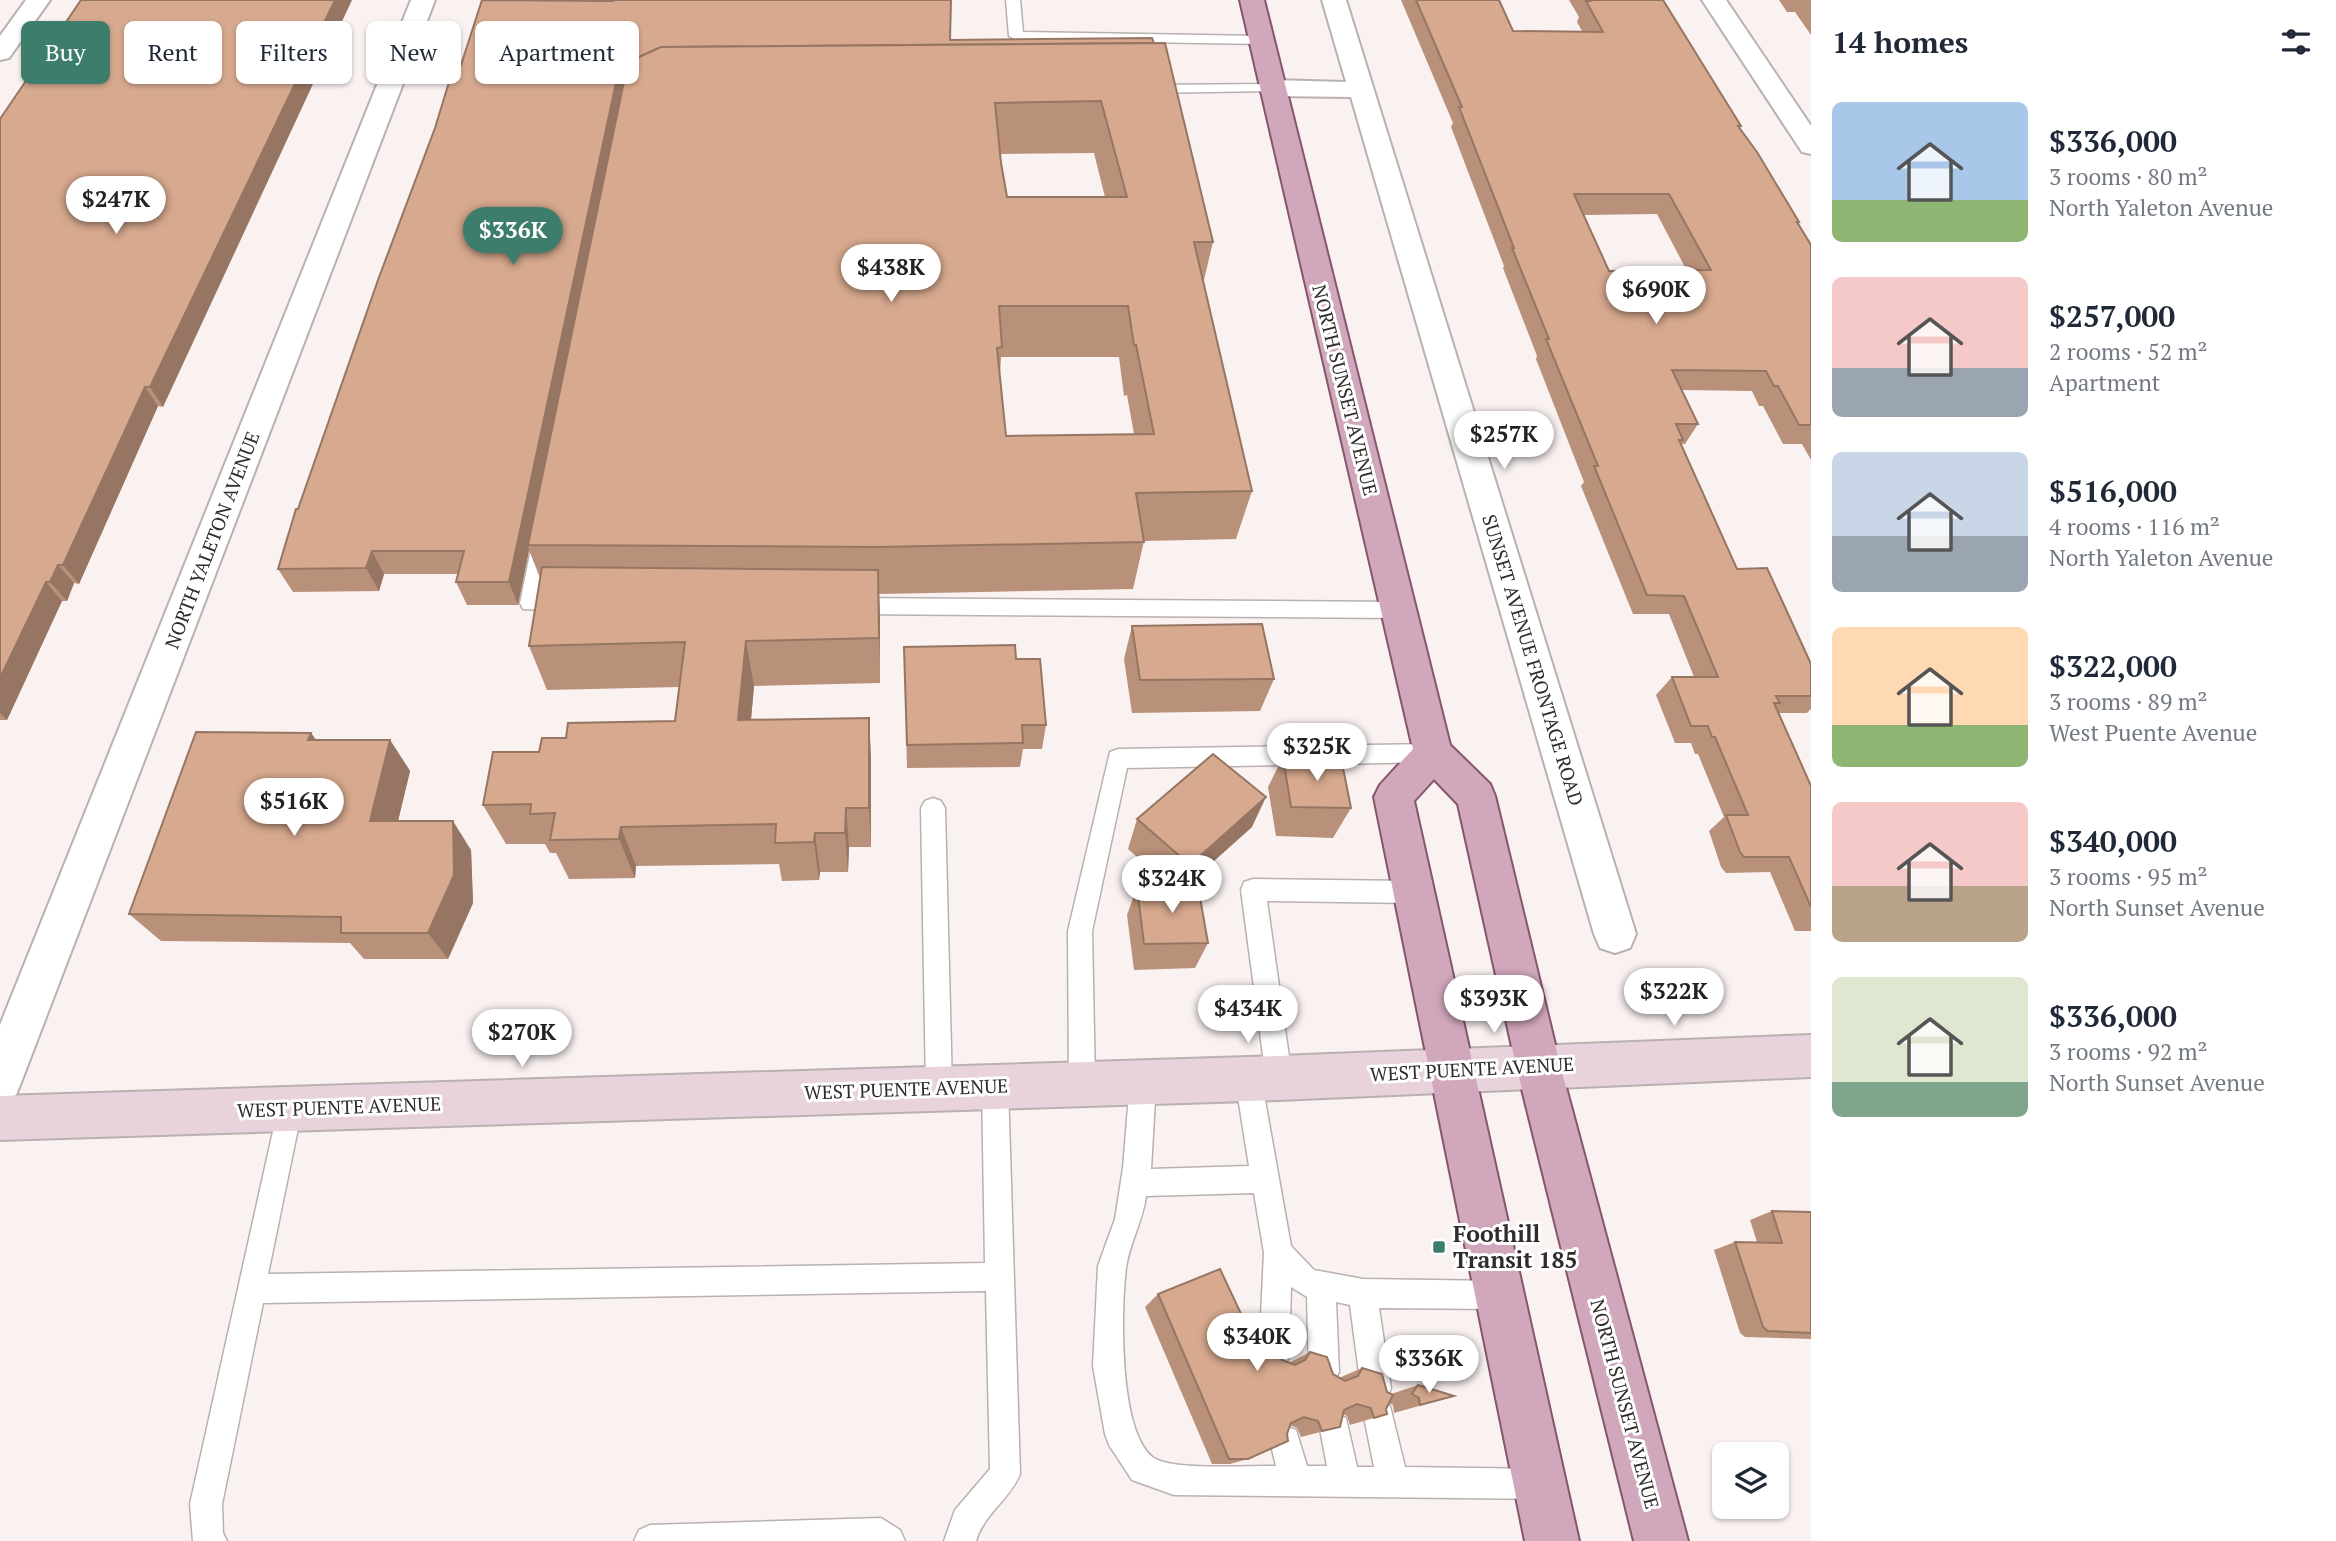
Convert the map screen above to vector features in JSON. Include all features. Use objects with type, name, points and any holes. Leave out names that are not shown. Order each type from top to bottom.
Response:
[{"type":"main road","name":"NORTH SUNSET AVENUE","points":[[1252,0],[1270,88],[1433,753],[1476,796],[1538,1065],[1661,1541]]},
{"type":"main road","points":[[1433,753],[1394,797],[1412,892],[1552,1541]]},
{"type":"main road","name":"WEST PUENTE AVENUE","points":[[0,1118],[1263,1078],[1811,1056]]},
{"type":"street","points":[[0,53],[38,0]]},
{"type":"street","name":"NORTH YALETON AVENUE","points":[[0,1080],[423,0]]},
{"type":"street","points":[[1714,0],[1811,146]]},
{"type":"street","name":"SUNSET AVENUE FRONTAGE ROAD","points":[[1338,12],[1615,934]]},
{"type":"street","points":[[1270,88],[1361,90]]},
{"type":"lane","points":[[1013,0],[1016,36],[1260,34]]},
{"type":"lane","points":[[1133,89],[1270,88]]},
{"type":"lane","points":[[546,521],[530,603],[585,604]]},
{"type":"lane","points":[[833,606],[1398,610]]},
{"type":"lane","points":[[1082,1084],[1080,931],[1118,759],[1433,753]]},
{"type":"lane","points":[[933,808],[939,1088]]},
{"type":"lane","points":[[1274,1357],[1278,1253],[1264,1179],[1263,1078],[1253,890],[1412,892]]},
{"type":"lane","points":[[1143,1082],[1135,1183],[1129,1219],[1112,1266],[1108,1366],[1121,1434],[1143,1469],[1174,1480],[1539,1484]]},
{"type":"lane","points":[[960,1541],[966,1521],[1004,1474],[995,1086]]},
{"type":"lane","points":[[211,1541],[208,1540],[206,1504],[289,1109]]},
{"type":"lane","points":[[1135,1183],[1264,1179]]},
{"type":"lane","points":[[1278,1253],[1307,1283],[1363,1293],[1500,1296]]},
{"type":"lane","points":[[251,1289],[999,1277]]},
{"type":"lane","points":[[1321,1285],[1324,1372]]},
{"type":"lane","points":[[1363,1293],[1377,1402],[1393,1482]]},
{"type":"lane","points":[[1335,1429],[1345,1482]]},
{"type":"lane","points":[[1285,1441],[1295,1481]]},
{"type":"lane","points":[[650,1541],[881,1534],[889,1541]]},
{"type":"building","points":[[81,0],[335,0],[325,21],[236,21],[236,84],[295,84],[150,387],[145,387],[63,565],[58,565],[50,582],[46,582],[0,678],[0,119],[24,84],[110,84],[110,21],[67,21]]},
{"type":"building","points":[[482,0],[951,0],[950,40],[1152,38],[1154,43],[661,47],[639,57],[639,21],[475,21]]},
{"type":"building","points":[[1416,0],[1499,0],[1513,31],[1603,32],[1586,1],[1663,0],[1811,245],[1811,425],[1799,425],[1778,386],[1774,386],[1766,371],[1672,370],[1698,424],[1676,424],[1683,440],[1679,440],[1737,569],[1767,568],[1811,664],[1811,696],[1776,696],[1780,703],[1774,703],[1811,786],[1811,907],[1789,857],[1744,857],[1740,852],[1726,815],[1748,815],[1715,737],[1712,737],[1708,726],[1691,726],[1672,677],[1718,677],[1684,596],[1647,595],[1594,466],[1598,466],[1546,339],[1549,339],[1459,107],[1462,107]],"holes":[[[1574,194],[1669,194],[1711,270],[1609,271]]]},
{"type":"building","points":[[475,22],[475,84],[616,84],[509,582],[456,582],[464,551],[372,551],[366,568],[278,569],[296,509],[435,128],[448,84],[461,84],[461,65]]},
{"type":"building","points":[[1165,43],[1213,242],[1194,242],[1252,491],[1136,493],[1144,542],[878,547],[528,545],[623,84],[639,84],[639,57],[661,47]],"holes":[[[1101,101],[1127,197],[1007,197],[995,103]],[[999,306],[1128,306],[1154,434],[1006,436],[997,348],[1002,347]]]},
{"type":"building","points":[[542,567],[878,570],[879,638],[746,641],[738,720],[869,718],[869,808],[846,808],[845,833],[815,833],[814,842],[775,843],[776,824],[621,827],[619,839],[550,840],[555,813],[530,814],[531,804],[483,805],[493,752],[539,752],[542,738],[566,738],[568,723],[675,721],[685,642],[529,646]]},
{"type":"building","points":[[1262,624],[1274,679],[1140,680],[1132,626]]},
{"type":"building","points":[[1015,645],[1016,659],[1040,659],[1046,725],[1022,725],[1023,743],[907,745],[904,647]]},
{"type":"building","points":[[196,732],[311,733],[308,740],[390,740],[370,821],[453,821],[454,875],[428,933],[341,933],[341,917],[129,914]]},
{"type":"building","points":[[1213,754],[1266,797],[1190,865],[1137,819]]},
{"type":"building","points":[[1283,757],[1341,758],[1351,808],[1291,807]]},
{"type":"building","points":[[1198,886],[1208,943],[1144,944],[1137,887]]},
{"type":"building","points":[[1772,1211],[1811,1212],[1811,1333],[1768,1331],[1763,1327],[1735,1242],[1782,1243]]},
{"type":"building","points":[[1220,1269],[1250,1333],[1275,1341],[1275,1348],[1282,1360],[1295,1365],[1305,1360],[1310,1352],[1327,1357],[1333,1374],[1345,1381],[1358,1376],[1362,1368],[1382,1374],[1387,1392],[1393,1395],[1386,1409],[1387,1414],[1374,1418],[1371,1408],[1357,1404],[1344,1410],[1340,1427],[1322,1431],[1318,1421],[1304,1417],[1291,1423],[1287,1434],[1288,1441],[1248,1459],[1229,1459],[1158,1294]]},
{"type":"building","points":[[1418,1385],[1454,1396],[1420,1405],[1419,1398],[1412,1394]]},
{"type":"place","name":"Foothill Transit 185","points":[[1439,1247]]}]
